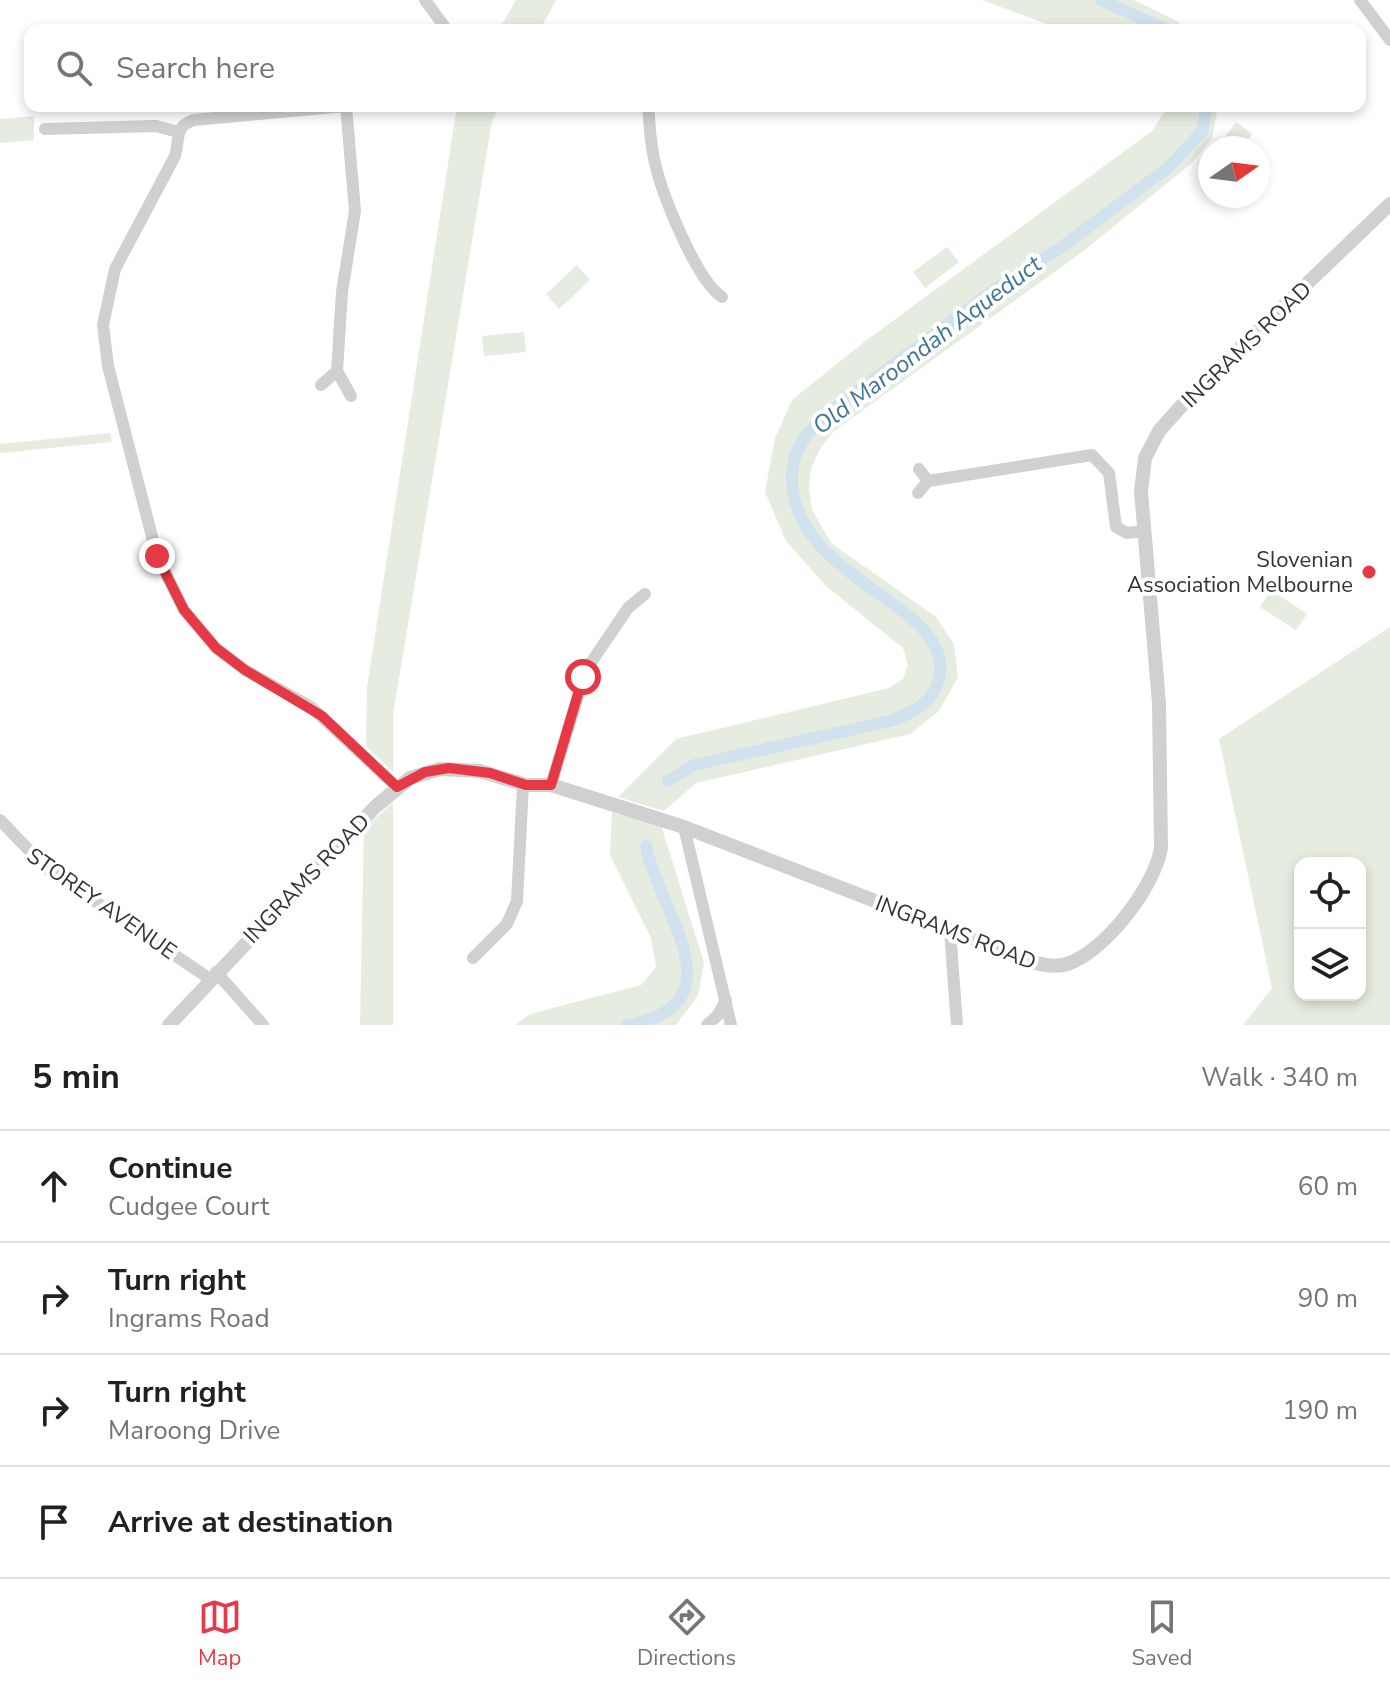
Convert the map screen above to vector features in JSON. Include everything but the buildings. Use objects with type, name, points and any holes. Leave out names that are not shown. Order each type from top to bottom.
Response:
[{"type":"street","points":[[1360,0],[1390,40]]},
{"type":"street","points":[[427,2],[436,24]]},
{"type":"street","points":[[427,2],[443,24]]},
{"type":"street","points":[[281,112],[194,120],[178,132],[175,156],[115,269],[103,325],[108,366],[157,556],[184,610],[216,648],[245,670],[322,716],[397,787]]},
{"type":"street","points":[[347,112],[355,211],[342,292],[337,371],[351,396]]},
{"type":"street","points":[[649,112],[652,150],[660,180],[701,275],[722,297]]},
{"type":"street","points":[[42,128],[156,126],[178,132]]},
{"type":"street","name":"INGRAMS ROAD","points":[[169,1025],[346,834],[397,787],[425,772],[449,768],[490,773],[523,785],[551,785],[684,827],[1041,964],[1070,963],[1093,949],[1113,929],[1153,874],[1161,839],[1159,716],[1142,474],[1148,450],[1159,431],[1221,365],[1390,204]]},
{"type":"street","points":[[321,385],[337,371]]},
{"type":"street","points":[[918,493],[928,481],[1092,455],[1109,473],[1116,527],[1127,533],[1144,531]]},
{"type":"street","points":[[919,469],[928,481]]},
{"type":"street","points":[[551,785],[586,670],[628,608],[645,594]]},
{"type":"street","points":[[473,958],[507,924],[517,901],[523,785]]},
{"type":"street","name":"STOREY AVENUE","points":[[0,820],[47,869],[213,976],[263,1025]]},
{"type":"street","points":[[684,827],[731,1025]]},
{"type":"street","points":[[950,930],[957,1025]]},
{"type":"street","points":[[707,1025],[718,1015],[726,1000]]},
{"type":"shaded area","points":[[516,0],[556,0],[543,24],[502,24]]},
{"type":"shaded area","points":[[982,0],[1134,0],[1180,24],[1047,24]]},
{"type":"shaded area","points":[[456,112],[496,112],[492,121],[393,714],[393,772],[366,746],[367,687]]},
{"type":"shaded area","points":[[1164,112],[1217,112],[1212,136],[1198,136],[1198,156],[1192,163],[1082,252],[834,431],[821,447],[811,468],[809,489],[812,510],[831,543],[936,617],[954,644],[958,677],[939,711],[910,734],[696,783],[664,811],[618,797],[676,739],[889,688],[903,679],[908,665],[903,648],[826,586],[786,541],[765,492],[775,438],[792,400],[864,342],[1152,131]]},
{"type":"shaded area","points":[[34,116],[34,140],[0,143],[0,119]]},
{"type":"shaded area","points":[[1236,122],[1252,134],[1251,136],[1226,136]]},
{"type":"shaded area","points":[[947,247],[959,262],[925,288],[913,272]]},
{"type":"shaded area","points":[[577,265],[590,280],[559,309],[546,294]]},
{"type":"shaded area","points":[[524,332],[526,352],[484,356],[482,336]]},
{"type":"shaded area","points":[[110,433],[112,442],[0,453],[0,444]]},
{"type":"shaded area","points":[[1271,590],[1307,614],[1296,630],[1260,607]]},
{"type":"shaded area","points":[[1390,627],[1390,1025],[1243,1025],[1272,988],[1219,739]]},
{"type":"shaded area","points":[[393,802],[393,1025],[360,1025],[364,829]]},
{"type":"shaded area","points":[[612,812],[661,825],[704,963],[698,996],[676,1025],[515,1025],[530,1014],[641,985],[656,967],[651,938],[610,855]]},
{"type":"waterway","name":"Old Maroondah Aqueduct","points":[[1101,0],[1154,24]]},
{"type":"waterway","name":"Old Maroondah Aqueduct","points":[[668,781],[694,765],[890,721],[914,711],[932,695],[939,679],[938,653],[924,630],[901,609],[844,568],[818,543],[799,514],[792,479],[799,447],[817,423],[834,409],[998,287],[1059,249],[1169,167],[1202,131],[1206,112]]},
{"type":"waterway","name":"Old Maroondah Aqueduct","points":[[627,1025],[662,1014],[681,997],[687,976],[684,951],[646,846]]},
{"type":"place","name":"Slovenian Association Melbourne","points":[[1369,572]]},
{"type":"route","points":[[157,556],[184,610],[216,648],[235,664],[311,707],[397,787],[425,772],[449,768],[490,773],[526,785],[551,785],[583,677]]}]
